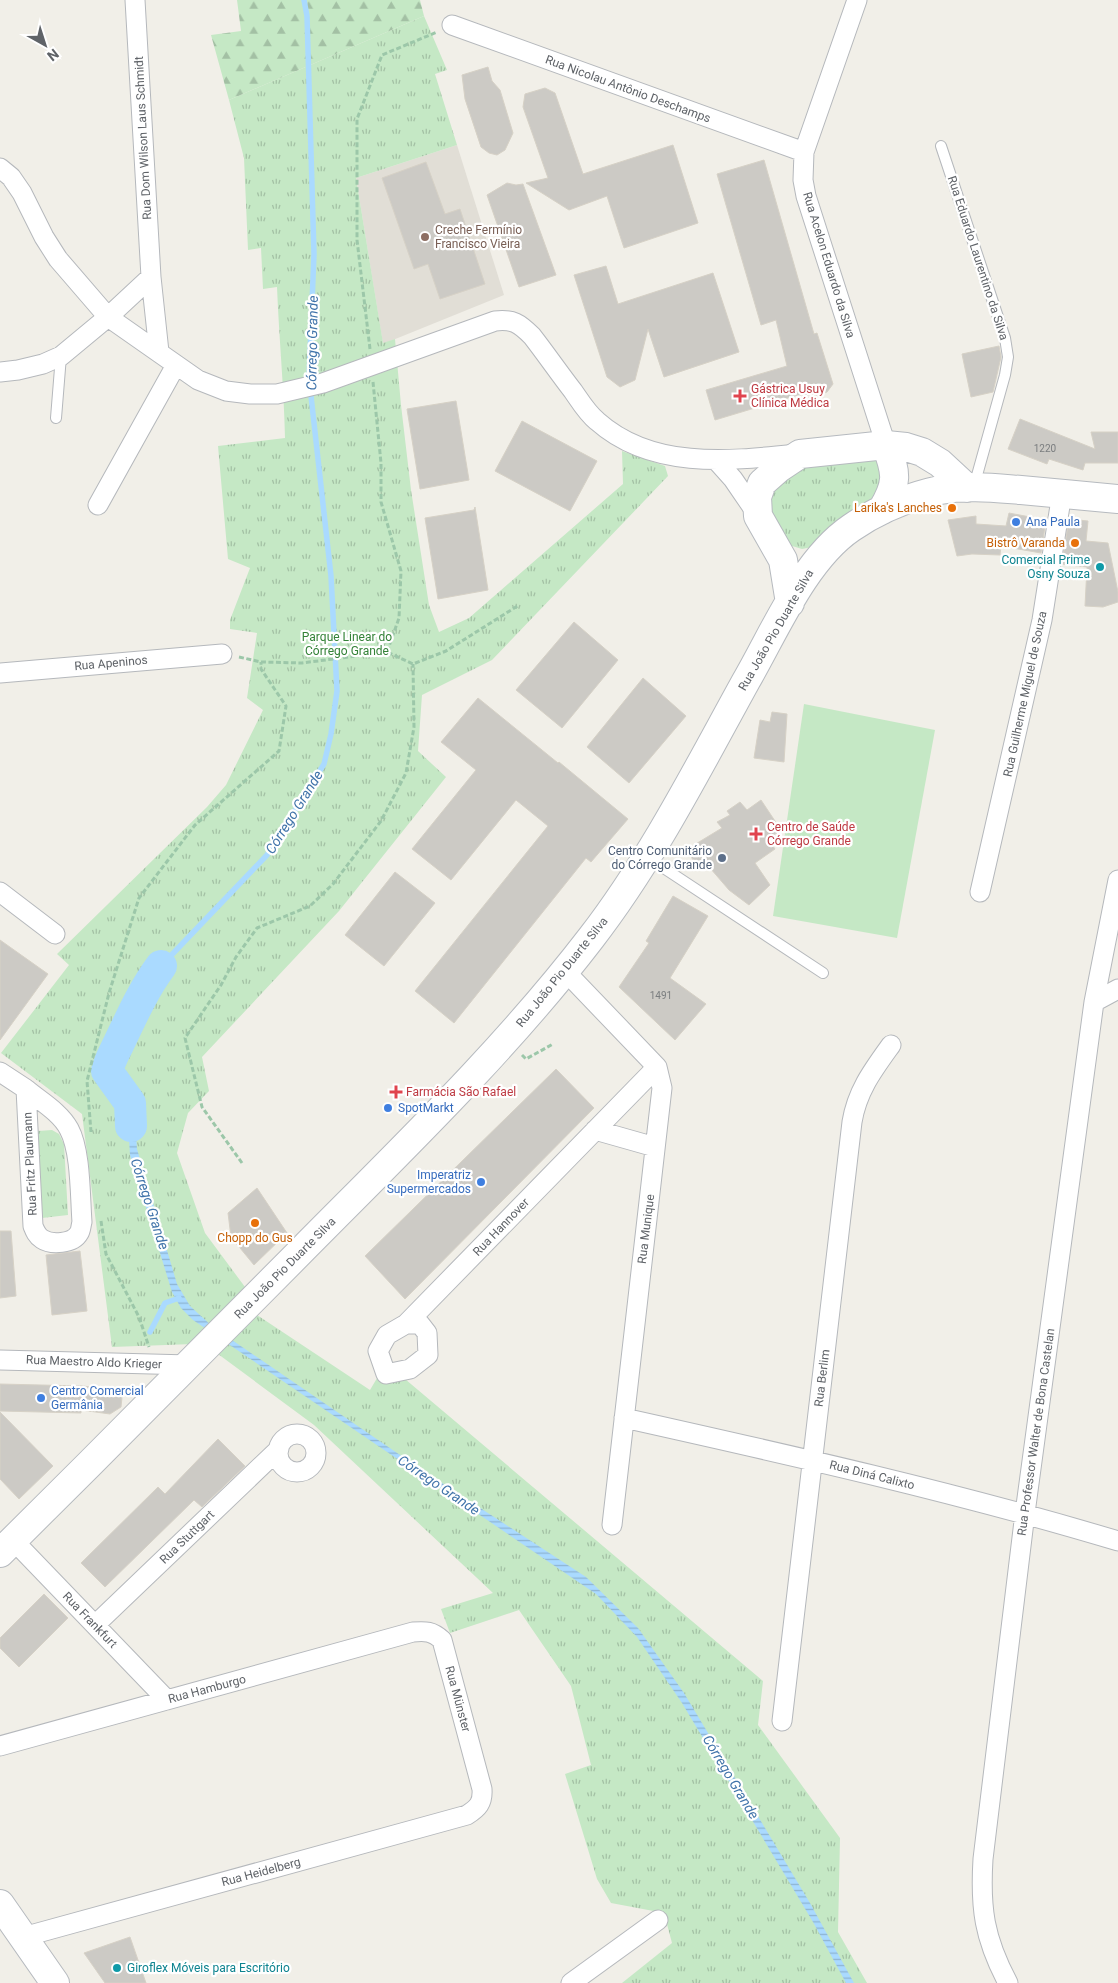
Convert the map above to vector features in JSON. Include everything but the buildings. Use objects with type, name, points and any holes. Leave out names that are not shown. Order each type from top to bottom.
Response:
[{"type":"main road","points":[[790,603],[783,560],[758,516],[757,497],[762,483],[800,454],[886,445],[906,447],[922,452],[940,463],[971,488]]},
{"type":"main road","points":[[882,510],[892,492],[894,475],[892,461],[886,445]]},
{"type":"main road","name":"Rua João Pio Duarte Silva","points":[[6,1547],[233,1321],[450,1100],[530,1014],[593,935],[646,856],[790,603],[824,552],[849,529],[882,510],[909,498],[942,490],[971,488],[1062,494],[1118,501]]},
{"type":"main road","points":[[775,545],[791,555],[806,556],[824,552]]},
{"type":"main road","points":[[0,1904],[55,1983]]},
{"type":"street","name":"Rua Dom Wilson Laus Schmidt","points":[[135,0],[151,277],[159,352]]},
{"type":"street","name":"Rua Acelon Eduardo da Silva","points":[[857,0],[804,152],[802,164],[803,180],[806,196],[886,445]]},
{"type":"street","name":"Rua Nicolau Antônio Deschamps","points":[[452,25],[804,152]]},
{"type":"street","points":[[0,168],[11,177],[22,193],[44,238],[58,259],[108,317],[198,380],[226,391],[250,394],[277,394],[322,383],[495,321],[508,319],[521,325],[532,336],[596,420],[623,440],[652,451],[691,458],[716,460],[800,454]]},
{"type":"street","points":[[0,372],[43,364],[61,356],[108,317],[151,277]]},
{"type":"street","points":[[98,505],[176,365]]},
{"type":"street","points":[[716,460],[733,479],[758,516]]},
{"type":"street","name":"Rua Guilherme Miguel de Souza","points":[[980,892],[1042,620],[1062,494]]},
{"type":"street","name":"Rua Apeninos","points":[[0,673],[222,654]]},
{"type":"street","name":"Rua Professor Walter de Bona Castelan","points":[[1008,1983],[996,1961],[985,1928],[981,1892],[983,1858],[1025,1513],[1094,1002],[1118,880]]},
{"type":"street","points":[[0,892],[55,934]]},
{"type":"street","points":[[565,971],[657,1068]]},
{"type":"street","points":[[1094,1002],[1118,989]]},
{"type":"street","name":"Rua Berlim","points":[[782,1721],[855,1104],[864,1082],[891,1045]]},
{"type":"street","name":"Rua Hannover","points":[[406,1324],[657,1068]]},
{"type":"street","name":"Rua Munique","points":[[612,1525],[662,1088],[657,1068]]},
{"type":"street","name":"Rua Fritz Plaumann","points":[[0,1072],[26,1090],[59,1117],[69,1128],[76,1146],[82,1222],[79,1233],[73,1240],[61,1242],[42,1240],[33,1226],[26,1090]]},
{"type":"street","points":[[596,1130],[655,1147]]},
{"type":"street","name":"Rua Maestro Aldo Krieger","points":[[0,1360],[189,1365]]},
{"type":"street","name":"Rua Diná Calixto","points":[[624,1418],[812,1460],[1025,1513],[1118,1541]]},
{"type":"street","name":"Rua Stuttgart","points":[[95,1625],[279,1449]]},
{"type":"street","name":"Rua Frankfurt","points":[[6,1547],[95,1625],[167,1700]]},
{"type":"street","name":"Rua Münster","points":[[413,1632],[426,1631],[435,1633],[442,1640],[482,1789]]},
{"type":"street","name":"Rua Hamburgo","points":[[0,1746],[413,1632]]},
{"type":"street","name":"Rua Heidelberg","points":[[23,1937],[467,1815],[477,1809],[483,1798],[482,1789]]},
{"type":"street","points":[[571,1983],[658,1920]]},
{"type":"lane","name":"Rua Eduardo Laurentino da Silva","points":[[941,146],[1005,338],[1008,357],[1005,374],[971,488]]},
{"type":"lane","points":[[56,418],[61,356]]},
{"type":"lane","points":[[646,856],[822,972]]},
{"type":"path","points":[[387,652],[399,618],[401,570],[381,502],[381,462],[357,240],[357,119],[382,55],[452,25]]},
{"type":"path","points":[[222,654],[261,662],[302,663],[387,652],[413,664],[446,651],[519,606]]},
{"type":"path","points":[[92,1135],[87,1082],[109,993],[139,898],[195,826],[279,751],[286,706],[261,669],[261,662]]},
{"type":"path","points":[[242,1163],[202,1106],[185,1038],[221,985],[236,957],[257,928],[310,906],[333,884],[381,821],[406,773],[414,727],[413,664]]},
{"type":"path","points":[[101,1217],[106,1254],[139,1317],[155,1364]]},
{"type":"shaded area","name":"Creche Fermínio Francisco Vieira","points":[[457,145],[504,295],[383,344],[356,178]]},
{"type":"green space","points":[[237,0],[420,0],[424,16],[229,100],[211,35],[241,31]]},
{"type":"green space","name":"Parque Linear do Córrego Grande","points":[[424,16],[447,70],[435,74],[457,145],[356,178],[383,343],[395,339],[411,490],[429,605],[439,632],[469,618],[623,484],[622,451],[665,466],[668,476],[492,660],[422,695],[418,751],[446,777],[339,911],[202,1057],[209,1091],[188,1113],[177,1153],[205,1233],[245,1287],[193,1344],[112,1347],[82,1114],[1,1053],[69,965],[57,954],[207,807],[226,785],[263,710],[247,698],[257,633],[230,629],[230,620],[250,568],[228,559],[218,446],[285,438],[284,400],[277,287],[263,289],[261,248],[248,250],[244,158],[229,100]]},
{"type":"green space","points":[[882,450],[888,473],[879,506],[822,545],[802,549],[779,542],[765,514],[767,488],[801,460]]},
{"type":"green space","points":[[804,704],[935,730],[897,938],[773,916]]},
{"type":"green space","points":[[52,1130],[59,1134],[64,1144],[68,1215],[42,1218],[38,1131]]},
{"type":"green space","points":[[257,1315],[370,1390],[386,1363],[763,1681],[758,1725],[840,1838],[838,1932],[867,1983],[622,1983],[672,1943],[664,1913],[611,1903],[597,1879],[565,1774],[591,1765],[571,1686],[519,1610],[450,1633],[441,1609],[493,1593],[314,1425],[218,1354]]},
{"type":"water","points":[[157,962],[161,966],[117,1047],[115,1067],[134,1102],[137,1149],[177,1284],[190,1306],[213,1327],[419,1468],[586,1577],[638,1628],[684,1693],[810,1903],[854,1983],[846,1983],[813,1922],[682,1703],[637,1637],[596,1594],[193,1320],[181,1308],[172,1292],[130,1155],[127,1105],[122,1098],[111,1068],[115,1040]]},
{"type":"waterway","name":"Córrego Grande","points":[[161,966],[267,855],[324,764],[331,734],[337,691],[331,576],[309,378],[314,254],[307,16],[304,0]]},
{"type":"waterway","name":"Córrego Grande","points":[[131,1126],[130,1103],[107,1071],[138,1004],[161,966]]},
{"type":"waterway","points":[[150,1332],[165,1303],[179,1298]]},
{"type":"place","name":"Creche Fermínio Francisco Vieira","points":[[425,237]]},
{"type":"place","name":"Gástrica Usuy Clínica Médica","points":[[740,396]]},
{"type":"place","name":"Larika's Lanches","points":[[952,508]]},
{"type":"place","name":"Ana Paula","points":[[1016,522]]},
{"type":"place","name":"Bistrô Varanda","points":[[1075,543]]},
{"type":"place","name":"Comercial Prime Osny Souza","points":[[1100,567]]},
{"type":"place","name":"Centro de Saúde Córrego Grande","points":[[756,834]]},
{"type":"place","name":"Centro Comunitário do Córrego Grande","points":[[722,858]]},
{"type":"place","name":"Farmácia São Rafael","points":[[396,1092]]},
{"type":"place","name":"SpotMarkt","points":[[388,1108]]},
{"type":"place","name":"Imperatriz Supermercados","points":[[481,1182]]},
{"type":"place","name":"Chopp do Gus","points":[[255,1223]]},
{"type":"place","name":"Centro Comercial Germânia","points":[[41,1398]]},
{"type":"place","name":"Giroflex Móveis para Escritório","points":[[117,1968]]}]
